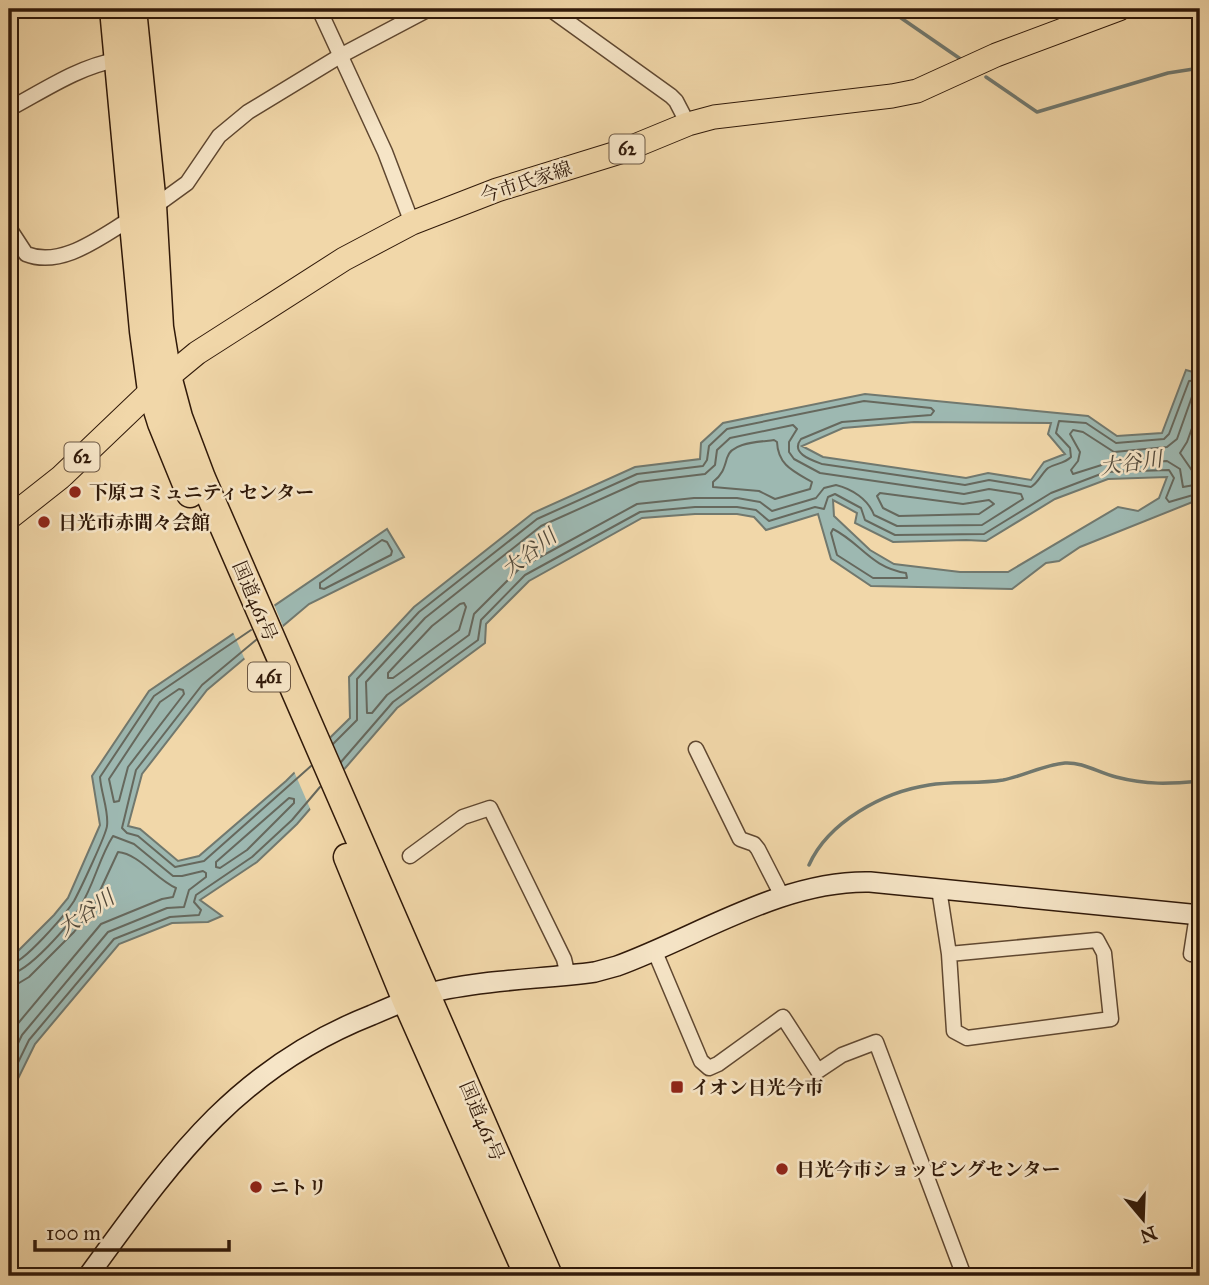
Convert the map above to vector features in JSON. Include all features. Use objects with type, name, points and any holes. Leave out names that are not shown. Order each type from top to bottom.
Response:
[{"type":"highway","name":"国道461号","points":[[113,9],[116,60],[143,211]]},
{"type":"highway","name":"国道461号","points":[[133,9],[143,211],[143,331],[160,384],[179,417],[195,484],[355,856],[417,997],[550,1276]]},
{"type":"highway","name":"国道461号","points":[[417,997],[528,1276]]},
{"type":"main road","name":"今市氏家線","points":[[9,518],[61,477],[160,384],[215,340],[344,259],[412,223],[497,190],[621,152],[688,124],[714,117],[917,91],[996,55],[1119,9]]},
{"type":"street","points":[[319,9],[385,152],[412,223]]},
{"type":"street","points":[[9,228],[26,254],[53,257],[70,254],[158,204],[187,183],[219,136],[248,112],[340,56],[429,9]]},
{"type":"street","points":[[551,9],[671,96],[688,124]]},
{"type":"street","points":[[9,108],[75,74],[116,60]]},
{"type":"street","points":[[696,749],[740,839],[754,844],[758,849],[782,896]]},
{"type":"street","points":[[410,856],[463,817],[490,808],[564,959],[568,976]]},
{"type":"street","points":[[89,1276],[174,1160],[201,1130],[245,1089],[270,1069],[326,1035],[417,997],[456,987],[568,976],[617,966],[782,896],[812,886],[843,881],[939,888],[1199,915],[1191,954],[1200,955]]},
{"type":"street","points":[[939,888],[949,954],[954,1031],[967,1038],[1111,1018],[1104,953],[1097,940],[949,954]]},
{"type":"street","points":[[655,952],[701,1061],[709,1068],[718,1065],[783,1017],[818,1071],[842,1055],[876,1042],[964,1276]]},
{"type":"shaded area","points":[[1193,794],[1200,794],[1200,857]]},
{"type":"water","name":"大谷川","points":[[1186,370],[1200,374],[1200,499],[1080,547],[1059,561],[1046,563],[1012,589],[871,586],[831,559],[818,514],[766,530],[754,517],[737,514],[642,518],[529,581],[486,624],[485,643],[397,708],[297,824],[257,862],[200,900],[222,916],[208,922],[172,923],[119,944],[35,1044],[9,1097],[9,960],[68,898],[100,825],[92,776],[149,691],[387,529],[404,557],[309,604],[207,690],[142,774],[128,826],[140,829],[178,861],[199,856],[286,781],[350,718],[349,677],[414,607],[533,513],[635,467],[700,459],[701,443],[723,423],[865,394],[1088,416],[1117,436],[1162,433]],"holes":[[[914,422],[1051,423],[1048,434],[1065,454],[1044,462],[1031,480],[988,473],[966,478],[823,457],[802,446],[843,428]],[[1167,477],[1159,498],[1138,511],[1118,507],[1008,572],[960,572],[894,564],[870,550],[834,516],[833,500],[857,513],[855,523],[893,542],[986,541],[1055,499],[1108,479]]]},
{"type":"pier","points":[[273,602],[284,629],[246,662],[232,630]]},
{"type":"pier","points":[[329,734],[346,773],[312,813],[293,769]]},
{"type":"waterway","points":[[888,9],[962,60]]},
{"type":"waterway","points":[[986,77],[1037,112],[1168,73],[1200,68]]},
{"type":"waterway","points":[[809,865],[829,835],[859,811],[911,789],[938,784],[1003,780],[1065,763],[1148,783],[1200,781]]},
{"type":"place","name":"下原コミュニティセンター","points":[[75,492]]},
{"type":"place","name":"日光市赤間々会館","points":[[44,522]]},
{"type":"place","name":"イオン日光今市","points":[[677,1087]]},
{"type":"place","name":"日光今市ショッピングセンター","points":[[782,1169]]},
{"type":"place","name":"ニトリ","points":[[256,1187]]}]
